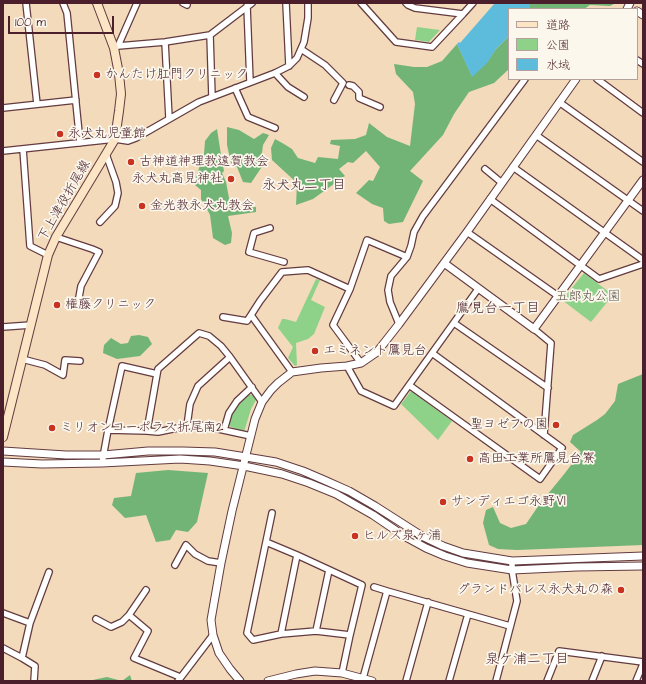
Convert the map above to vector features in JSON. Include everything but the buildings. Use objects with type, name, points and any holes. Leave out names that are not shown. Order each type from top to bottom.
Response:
[{"type":"main road","name":"下上津役折尾線","points":[[3,437],[48,254],[56,237],[115,139],[121,94],[116,47],[100,5]]},
{"type":"street","points":[[26,3],[37,104]]},
{"type":"street","points":[[63,3],[67,13],[80,143]]},
{"type":"street","points":[[116,47],[136,3]]},
{"type":"street","points":[[286,3],[289,66]]},
{"type":"street","points":[[3,151],[115,139],[128,141],[136,138],[199,102],[275,73],[289,66],[301,49],[304,42],[308,18],[308,3]]},
{"type":"street","points":[[361,3],[396,42],[432,47],[473,3]]},
{"type":"street","points":[[406,3],[415,8],[462,14]]},
{"type":"street","points":[[116,47],[165,42],[210,35],[250,5]]},
{"type":"street","points":[[250,5],[250,82]]},
{"type":"street","points":[[210,35],[212,97]]},
{"type":"street","points":[[165,42],[169,118]]},
{"type":"street","points":[[301,49],[325,65],[343,83],[334,100]]},
{"type":"street","points":[[275,73],[288,87],[304,97]]},
{"type":"street","points":[[399,324],[390,302],[388,290],[391,276],[407,256],[414,232],[423,216],[524,80]]},
{"type":"street","points":[[240,681],[219,653],[213,635],[212,620],[221,563],[232,511],[255,419],[262,402],[278,383],[292,372],[361,363],[377,352],[467,232],[575,80]]},
{"type":"street","points":[[598,80],[643,113]]},
{"type":"street","points":[[349,85],[353,86],[359,92],[359,98],[380,107]]},
{"type":"street","points":[[235,88],[248,117],[275,128]]},
{"type":"street","points":[[3,108],[76,100]]},
{"type":"street","points":[[559,102],[643,162]]},
{"type":"street","points":[[536,135],[643,212]]},
{"type":"street","points":[[23,149],[30,246],[48,254]]},
{"type":"street","points":[[100,222],[115,206],[118,193],[116,182],[106,154]]},
{"type":"street","points":[[513,167],[643,260]]},
{"type":"street","points":[[485,169],[502,183]]},
{"type":"street","points":[[534,329],[643,180]]},
{"type":"street","points":[[490,199],[599,279],[643,264]]},
{"type":"street","points":[[270,228],[254,233],[249,252],[284,262]]},
{"type":"street","points":[[467,232],[558,296]]},
{"type":"street","points":[[56,237],[99,252],[82,286],[78,303]]},
{"type":"street","points":[[361,363],[333,325],[350,289],[367,240],[407,256]]},
{"type":"street","points":[[444,263],[478,290],[534,329],[551,343],[544,435]]},
{"type":"street","points":[[223,317],[247,321],[282,272],[308,270],[350,289]]},
{"type":"street","points":[[347,366],[361,391],[394,406],[478,290]]},
{"type":"street","points":[[252,315],[292,372]]},
{"type":"street","points":[[454,323],[548,388]]},
{"type":"street","points":[[3,327],[31,325]]},
{"type":"street","points":[[147,431],[158,369],[199,334],[209,336],[221,346],[262,402]]},
{"type":"street","points":[[409,385],[540,479],[562,448],[432,353]]},
{"type":"street","points":[[186,426],[190,404],[198,386],[230,357]]},
{"type":"street","points":[[22,359],[45,365],[63,375],[65,360],[80,361]]},
{"type":"street","points":[[102,463],[122,366],[157,374]]},
{"type":"street","points":[[224,430],[229,413],[237,400],[252,387]]},
{"type":"street","points":[[108,430],[158,432],[186,426],[200,425],[251,436]]},
{"type":"street","points":[[3,451],[66,455],[103,455],[182,450],[216,452],[276,462],[303,471],[349,491],[422,536],[443,546],[464,553],[512,560],[643,556]]},
{"type":"street","points":[[3,462],[42,464],[102,463],[180,459],[210,461],[244,466],[282,474],[336,494],[426,548],[467,563],[512,570],[643,566]]},
{"type":"street","points":[[272,513],[247,633],[253,640],[281,634],[316,631],[350,635]]},
{"type":"street","points":[[266,542],[362,585],[342,673]]},
{"type":"street","points":[[175,565],[186,545],[195,554],[208,561],[221,563]]},
{"type":"street","points":[[281,634],[297,555]]},
{"type":"street","points":[[496,681],[517,601],[512,570],[512,560]]},
{"type":"street","points":[[316,631],[330,570]]},
{"type":"street","points":[[22,658],[30,622],[49,572]]},
{"type":"street","points":[[374,587],[510,626]]},
{"type":"street","points":[[96,619],[111,627],[122,622],[129,615],[146,590]]},
{"type":"street","points":[[362,680],[387,591]]},
{"type":"street","points":[[406,681],[428,602]]},
{"type":"street","points":[[3,613],[30,622]]},
{"type":"street","points":[[449,681],[468,614]]},
{"type":"street","points":[[129,615],[148,631],[134,658],[179,679],[213,635]]},
{"type":"street","points":[[3,648],[35,666],[34,681]]},
{"type":"street","points":[[547,681],[560,651],[643,663],[636,681]]},
{"type":"street","points":[[592,681],[602,656]]},
{"type":"street","points":[[268,681],[315,671],[342,673],[362,680],[372,681]]},
{"type":"green space","points":[[530,3],[616,3],[610,6],[590,5],[586,8],[529,8]]},
{"type":"green space","points":[[417,27],[440,30],[429,42],[415,40]]},
{"type":"green space","points":[[508,37],[508,70],[494,83],[469,92],[454,114],[443,135],[410,171],[423,181],[403,222],[389,224],[384,221],[383,208],[372,204],[356,193],[369,180],[373,181],[380,167],[366,151],[353,163],[348,162],[339,169],[345,176],[313,199],[296,205],[297,183],[272,160],[271,148],[275,139],[292,149],[298,158],[315,163],[318,157],[338,159],[340,146],[330,144],[331,140],[355,139],[366,135],[369,123],[387,137],[410,146],[415,104],[413,92],[396,74],[394,64],[427,67],[442,61],[457,44],[472,76],[487,62],[496,49]]},
{"type":"green space","points":[[227,127],[239,130],[254,139],[263,133],[269,135],[263,145],[262,153],[265,162],[251,183],[243,182],[237,167],[231,163],[227,145]]},
{"type":"green space","points":[[217,129],[224,171],[222,173],[226,182],[231,209],[256,207],[256,212],[228,216],[232,233],[231,243],[225,245],[213,238],[210,215],[201,199],[201,190],[195,185],[196,177],[204,154],[205,141],[211,133]]},
{"type":"green space","name":"五郎丸公園","points":[[584,273],[613,295],[591,322],[562,300]]},
{"type":"green space","points":[[316,279],[320,280],[311,300],[325,307],[314,334],[308,339],[296,343],[297,365],[295,366],[288,358],[293,347],[278,328],[282,319],[296,322]]},
{"type":"green space","points":[[139,335],[148,337],[152,344],[140,356],[117,359],[103,353],[104,345],[111,338],[121,344],[128,343],[131,336]]},
{"type":"green space","points":[[643,374],[643,545],[517,550],[498,549],[489,545],[483,523],[486,510],[493,507],[500,523],[511,528],[526,524],[539,505],[581,452],[570,442],[573,435],[605,414],[615,401],[618,384]]},
{"type":"green space","points":[[411,391],[452,421],[438,440],[401,404]]},
{"type":"green space","points":[[249,395],[253,395],[256,400],[251,409],[244,432],[229,426],[232,413]]},
{"type":"green space","points":[[168,470],[208,473],[197,522],[188,532],[176,530],[170,540],[156,542],[146,515],[125,518],[112,505],[114,498],[131,496],[136,473]]},
{"type":"green space","points":[[130,675],[132,681],[122,681]]},
{"type":"green space","points":[[107,677],[122,681],[88,681]]},
{"type":"water","points":[[495,3],[530,3],[530,8],[508,8],[508,37],[496,49],[487,63],[472,77],[457,44],[459,42],[460,43]]},
{"type":"place","name":"かんたけ肛門クリニック","points":[[97,75]]},
{"type":"place","name":"永犬丸児童館","points":[[60,134]]},
{"type":"place","name":"古神道神理教遠賀教会","points":[[131,162]]},
{"type":"place","name":"永犬丸高見神社","points":[[231,179]]},
{"type":"place","name":"金光教永犬丸教会","points":[[142,206]]},
{"type":"place","name":"権藤クリニック","points":[[57,305]]},
{"type":"place","name":"エミネント鷹見台","points":[[315,351]]},
{"type":"place","name":"聖ヨゼフの園","points":[[556,425]]},
{"type":"place","name":"ミリオンコーポラス折尾南2","points":[[52,428]]},
{"type":"place","name":"高田工業所鷹見台寮","points":[[470,459]]},
{"type":"place","name":"サンディエゴ永野Ⅵ","points":[[443,502]]},
{"type":"place","name":"ヒルズ泉ヶ浦","points":[[355,536]]},
{"type":"place","name":"グランドパレス永犬丸の森","points":[[621,590]]},
{"type":"district","name":"永犬丸二丁目","points":[[304,186]]},
{"type":"district","name":"鷹見台一丁目","points":[[498,309]]},
{"type":"district","name":"泉ケ浦二丁目","points":[[527,660]]}]
